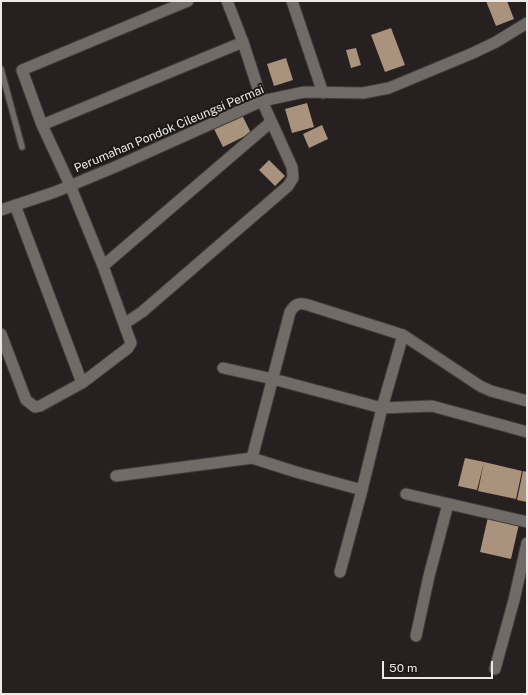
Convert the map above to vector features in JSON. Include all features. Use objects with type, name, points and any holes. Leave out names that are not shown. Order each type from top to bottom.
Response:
[{"type":"street","points":[[1,334],[26,400],[30,405],[35,407],[40,406],[82,383],[128,348],[131,343],[103,266],[70,185],[42,124],[22,70],[188,1]]},
{"type":"street","points":[[124,324],[142,312],[288,186],[293,178],[292,167],[262,101],[243,42],[227,1]]},
{"type":"street","points":[[292,1],[323,93]]},
{"type":"street","name":"Perumahan Pondok Cileungsi Permai","points":[[1,210],[116,167],[262,101],[304,92],[363,93],[389,88],[473,53],[496,42],[527,23]]},
{"type":"street","points":[[42,124],[243,42]]},
{"type":"street","points":[[103,266],[271,122]]},
{"type":"street","points":[[15,205],[82,383]]},
{"type":"street","points":[[252,458],[290,312],[298,303],[308,304],[402,335],[480,386],[491,391],[527,401]]},
{"type":"street","points":[[340,572],[402,335]]},
{"type":"street","points":[[223,368],[273,379],[382,408],[432,406],[527,432]]},
{"type":"street","points":[[116,476],[252,458],[362,490]]},
{"type":"street","points":[[406,494],[527,522]]},
{"type":"street","points":[[416,636],[429,576],[448,504]]},
{"type":"street","points":[[495,668],[514,600],[527,543]]},
{"type":"lane","points":[[1,69],[22,147]]},
{"type":"building","points":[[486,1],[507,1],[514,19],[496,26]]},
{"type":"building","points":[[391,28],[405,65],[385,72],[371,35]]},
{"type":"building","points":[[356,48],[361,65],[351,68],[346,50]]},
{"type":"building","points":[[286,58],[293,80],[274,86],[267,64]]},
{"type":"building","points":[[307,103],[314,127],[292,133],[285,109]]},
{"type":"building","points":[[241,113],[251,133],[223,147],[213,127]]},
{"type":"building","points":[[322,125],[328,139],[309,148],[303,134]]},
{"type":"building","points":[[269,160],[285,176],[275,186],[259,170]]},
{"type":"building","points":[[465,458],[484,462],[477,490],[458,486]]},
{"type":"building","points":[[484,462],[522,471],[516,499],[478,491]]},
{"type":"building","points":[[523,471],[527,472],[527,502],[517,500]]},
{"type":"building","points":[[488,517],[519,524],[511,559],[480,552]]}]
